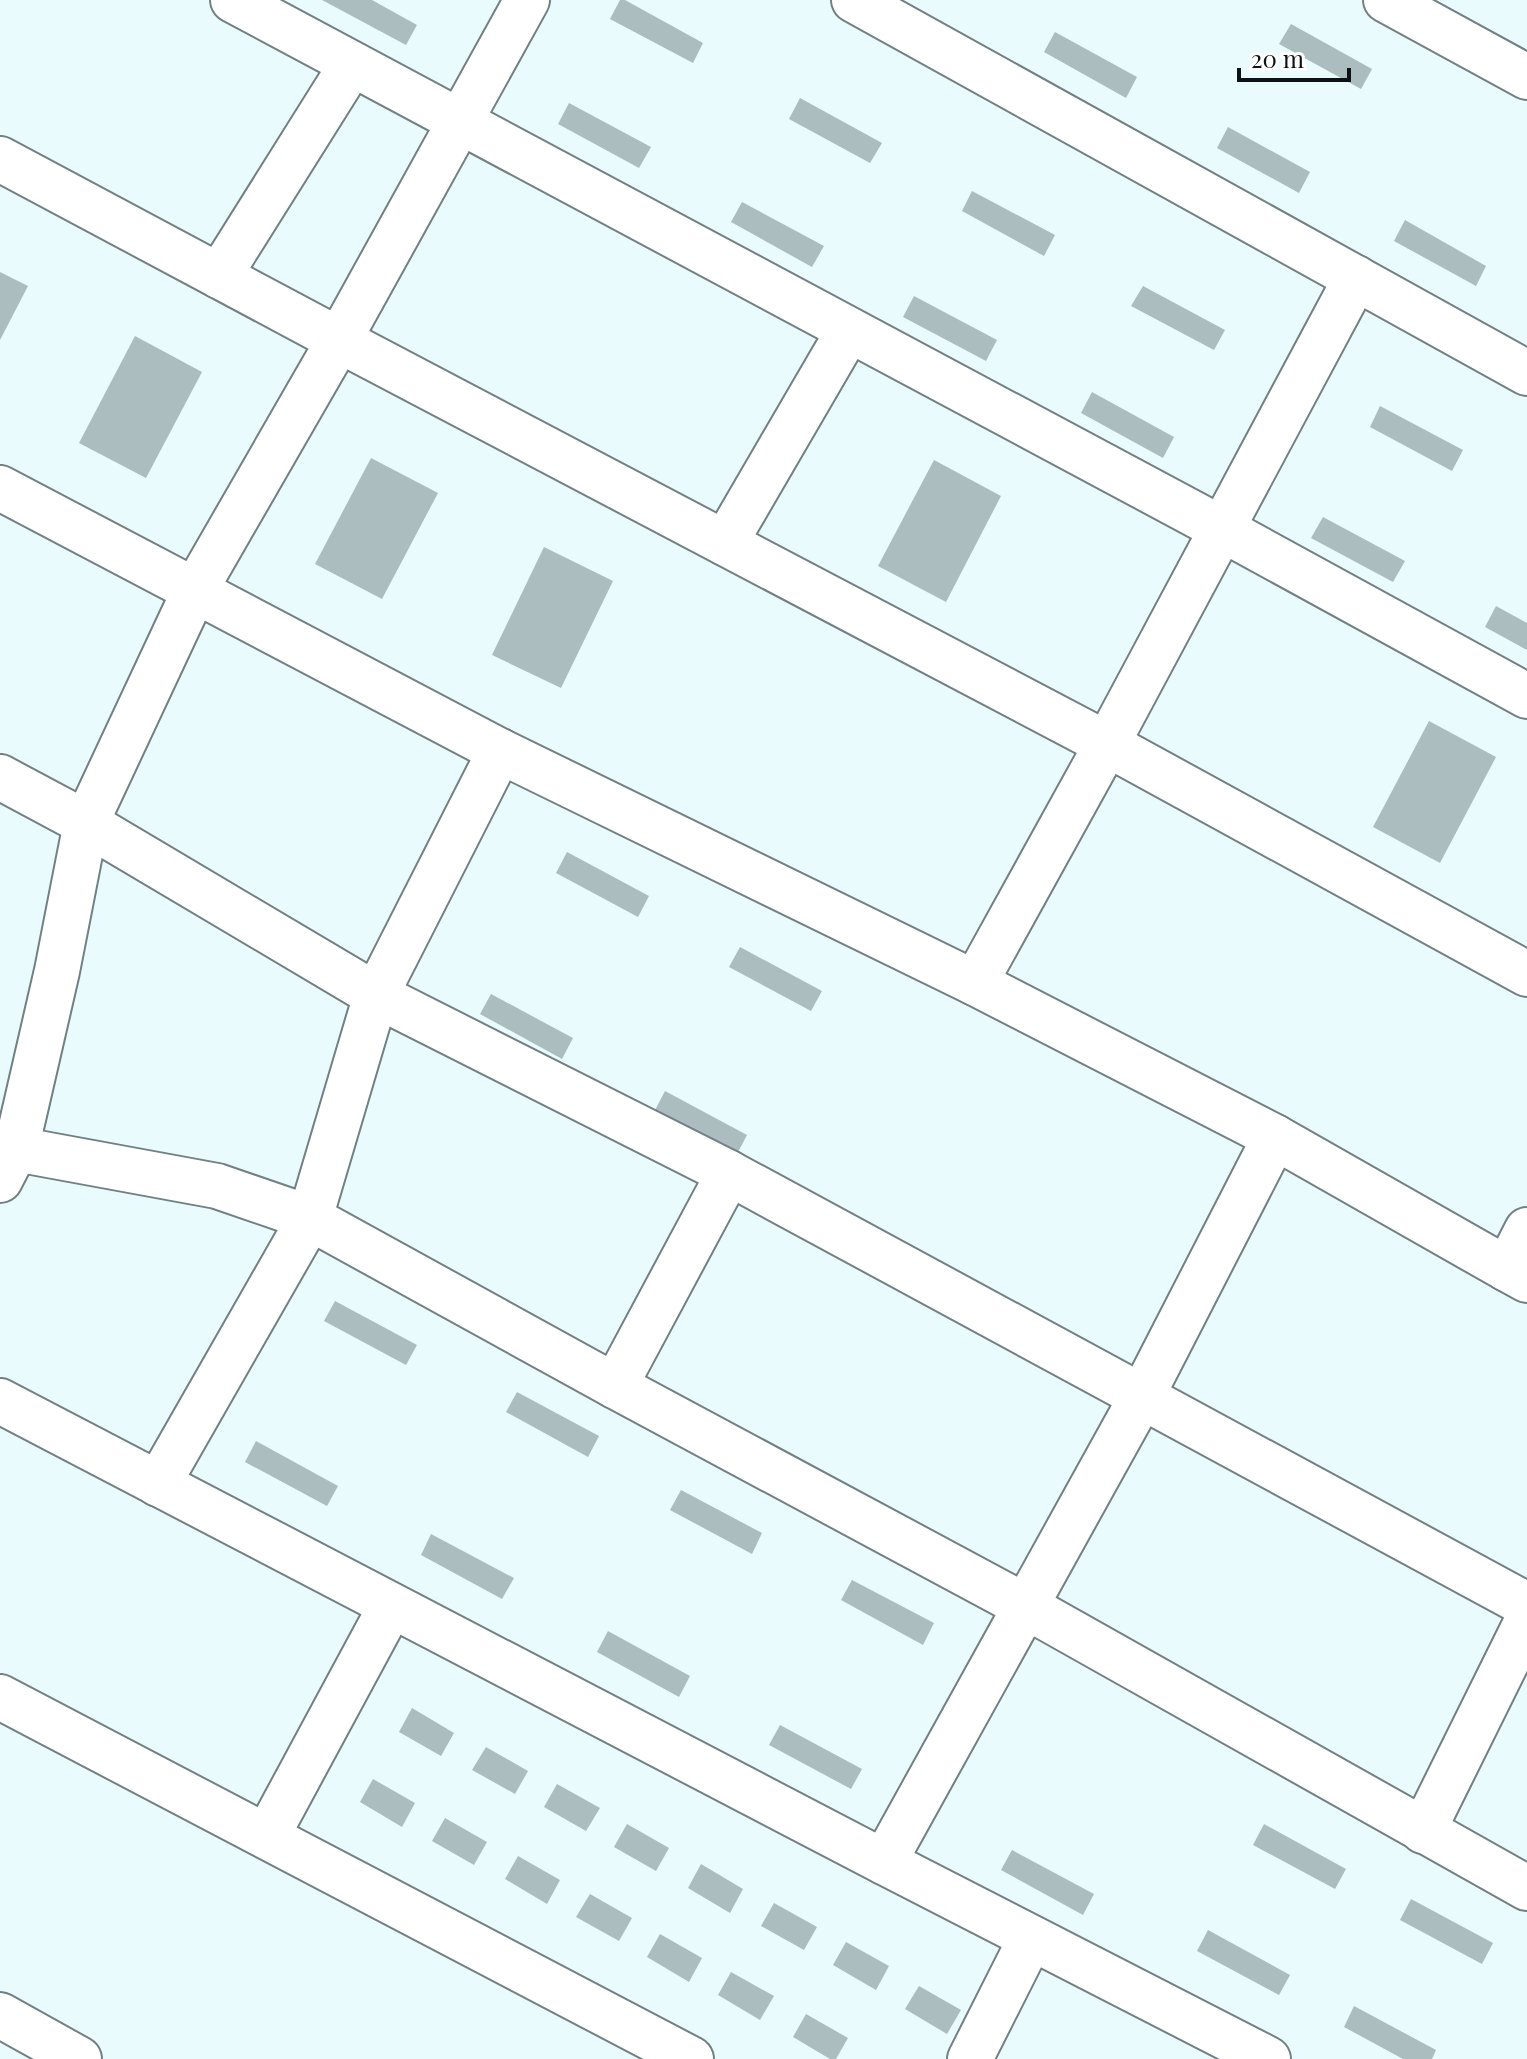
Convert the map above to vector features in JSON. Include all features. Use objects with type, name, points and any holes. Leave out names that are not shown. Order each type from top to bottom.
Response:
[{"type":"street","points":[[233,0],[1222,529],[1527,696]]},
{"type":"street","points":[[527,0],[339,340],[194,592],[86,823],[57,971],[5,1159],[217,1186],[310,1218],[1027,1607],[1527,1888]]},
{"type":"street","points":[[854,0],[1527,373]]},
{"type":"street","points":[[1386,0],[1436,11],[1527,77]]},
{"type":"street","points":[[219,276],[352,64]]},
{"type":"street","points":[[0,159],[1107,744],[1527,974]]},
{"type":"street","points":[[975,983],[1107,744],[1356,278]]},
{"type":"street","points":[[725,543],[849,330]]},
{"type":"street","points":[[0,488],[500,751],[975,983],[1275,1137],[1517,1274],[1527,1230]]},
{"type":"street","points":[[158,1484],[310,1218],[376,995],[500,751]]},
{"type":"street","points":[[0,777],[86,823],[376,995],[729,1173],[1527,1605]]},
{"type":"street","points":[[884,1862],[1141,1398],[1275,1137]]},
{"type":"street","points":[[615,1386],[729,1173]]},
{"type":"street","points":[[0,1401],[1268,2059]]},
{"type":"street","points":[[267,1836],[391,1606]]},
{"type":"street","points":[[1423,1831],[1527,1621]]},
{"type":"street","points":[[0,1697],[691,2059]]},
{"type":"street","points":[[970,2059],[1031,1938]]},
{"type":"street","points":[[0,2015],[79,2059]]},
{"type":"building","points":[[322,0],[372,0],[417,25],[406,45]]},
{"type":"building","points":[[620,0],[703,43],[693,63],[610,19]]},
{"type":"building","points":[[1291,24],[1372,69],[1361,89],[1279,44]]},
{"type":"building","points":[[1055,32],[1137,77],[1126,98],[1044,52]]},
{"type":"building","points":[[800,98],[882,143],[870,163],[789,119]]},
{"type":"building","points":[[569,103],[651,147],[639,168],[558,124]]},
{"type":"building","points":[[1228,127],[1310,172],[1299,193],[1217,148]]},
{"type":"building","points":[[972,191],[1055,235],[1044,256],[962,211]]},
{"type":"building","points":[[742,202],[824,246],[812,267],[731,222]]},
{"type":"building","points":[[1405,220],[1486,266],[1476,286],[1394,241]]},
{"type":"building","points":[[0,272],[28,286],[0,340]]},
{"type":"building","points":[[1143,286],[1225,330],[1214,350],[1131,306]]},
{"type":"building","points":[[914,296],[997,340],[986,361],[903,317]]},
{"type":"building","points":[[135,336],[202,372],[146,478],[79,443]]},
{"type":"building","points":[[1092,392],[1174,437],[1163,458],[1081,413]]},
{"type":"building","points":[[1380,406],[1463,450],[1452,471],[1370,427]]},
{"type":"building","points":[[371,458],[438,493],[382,599],[315,564]]},
{"type":"building","points":[[934,460],[1001,496],[946,602],[878,566]]},
{"type":"building","points":[[1323,517],[1405,561],[1393,582],[1311,538]]},
{"type":"building","points":[[544,547],[613,581],[561,688],[492,655]]},
{"type":"building","points":[[1496,606],[1527,623],[1527,650],[1485,627]]},
{"type":"building","points":[[1429,721],[1496,757],[1440,863],[1373,827]]},
{"type":"building","points":[[567,852],[649,896],[638,917],[556,873]]},
{"type":"building","points":[[740,947],[822,991],[811,1011],[729,967]]},
{"type":"building","points":[[491,994],[573,1038],[562,1059],[480,1014]]},
{"type":"building","points":[[665,1091],[747,1135],[736,1156],[654,1112]]},
{"type":"building","points":[[335,1301],[417,1345],[406,1365],[324,1321]]},
{"type":"building","points":[[517,1392],[599,1436],[588,1457],[506,1412]]},
{"type":"building","points":[[256,1441],[338,1486],[327,1506],[245,1462]]},
{"type":"building","points":[[681,1490],[762,1533],[752,1554],[670,1510]]},
{"type":"building","points":[[431,1534],[514,1578],[502,1599],[421,1555]]},
{"type":"building","points":[[852,1580],[934,1623],[923,1645],[841,1600]]},
{"type":"building","points":[[608,1631],[690,1676],[679,1697],[597,1652]]},
{"type":"building","points":[[412,1708],[454,1733],[441,1756],[399,1732]]},
{"type":"building","points":[[780,1725],[862,1769],[851,1789],[769,1745]]},
{"type":"building","points":[[486,1747],[528,1771],[515,1794],[472,1770]]},
{"type":"building","points":[[373,1779],[415,1803],[402,1827],[360,1802]]},
{"type":"building","points":[[557,1784],[600,1808],[586,1831],[544,1807]]},
{"type":"building","points":[[445,1818],[487,1842],[474,1865],[432,1841]]},
{"type":"building","points":[[627,1824],[669,1848],[656,1871],[614,1847]]},
{"type":"building","points":[[1264,1824],[1346,1869],[1335,1889],[1253,1845]]},
{"type":"building","points":[[1012,1850],[1094,1894],[1083,1915],[1001,1870]]},
{"type":"building","points":[[518,1856],[560,1880],[547,1904],[505,1879]]},
{"type":"building","points":[[701,1864],[743,1889],[730,1913],[688,1888]]},
{"type":"building","points":[[590,1894],[632,1918],[619,1941],[576,1917]]},
{"type":"building","points":[[1411,1899],[1493,1943],[1482,1964],[1400,1920]]},
{"type":"building","points":[[774,1903],[817,1927],[804,1950],[761,1926]]},
{"type":"building","points":[[1208,1930],[1290,1975],[1279,1995],[1197,1951]]},
{"type":"building","points":[[660,1934],[702,1958],[689,1982],[647,1957]]},
{"type":"building","points":[[846,1942],[889,1966],[876,1990],[833,1965]]},
{"type":"building","points":[[731,1972],[774,1996],[760,2020],[718,1995]]},
{"type":"building","points":[[919,1986],[961,2010],[947,2034],[905,2009]]},
{"type":"building","points":[[1354,2006],[1436,2050],[1432,2059],[1403,2059],[1344,2027]]},
{"type":"building","points":[[806,2014],[848,2038],[836,2059],[830,2059],[793,2037]]}]
